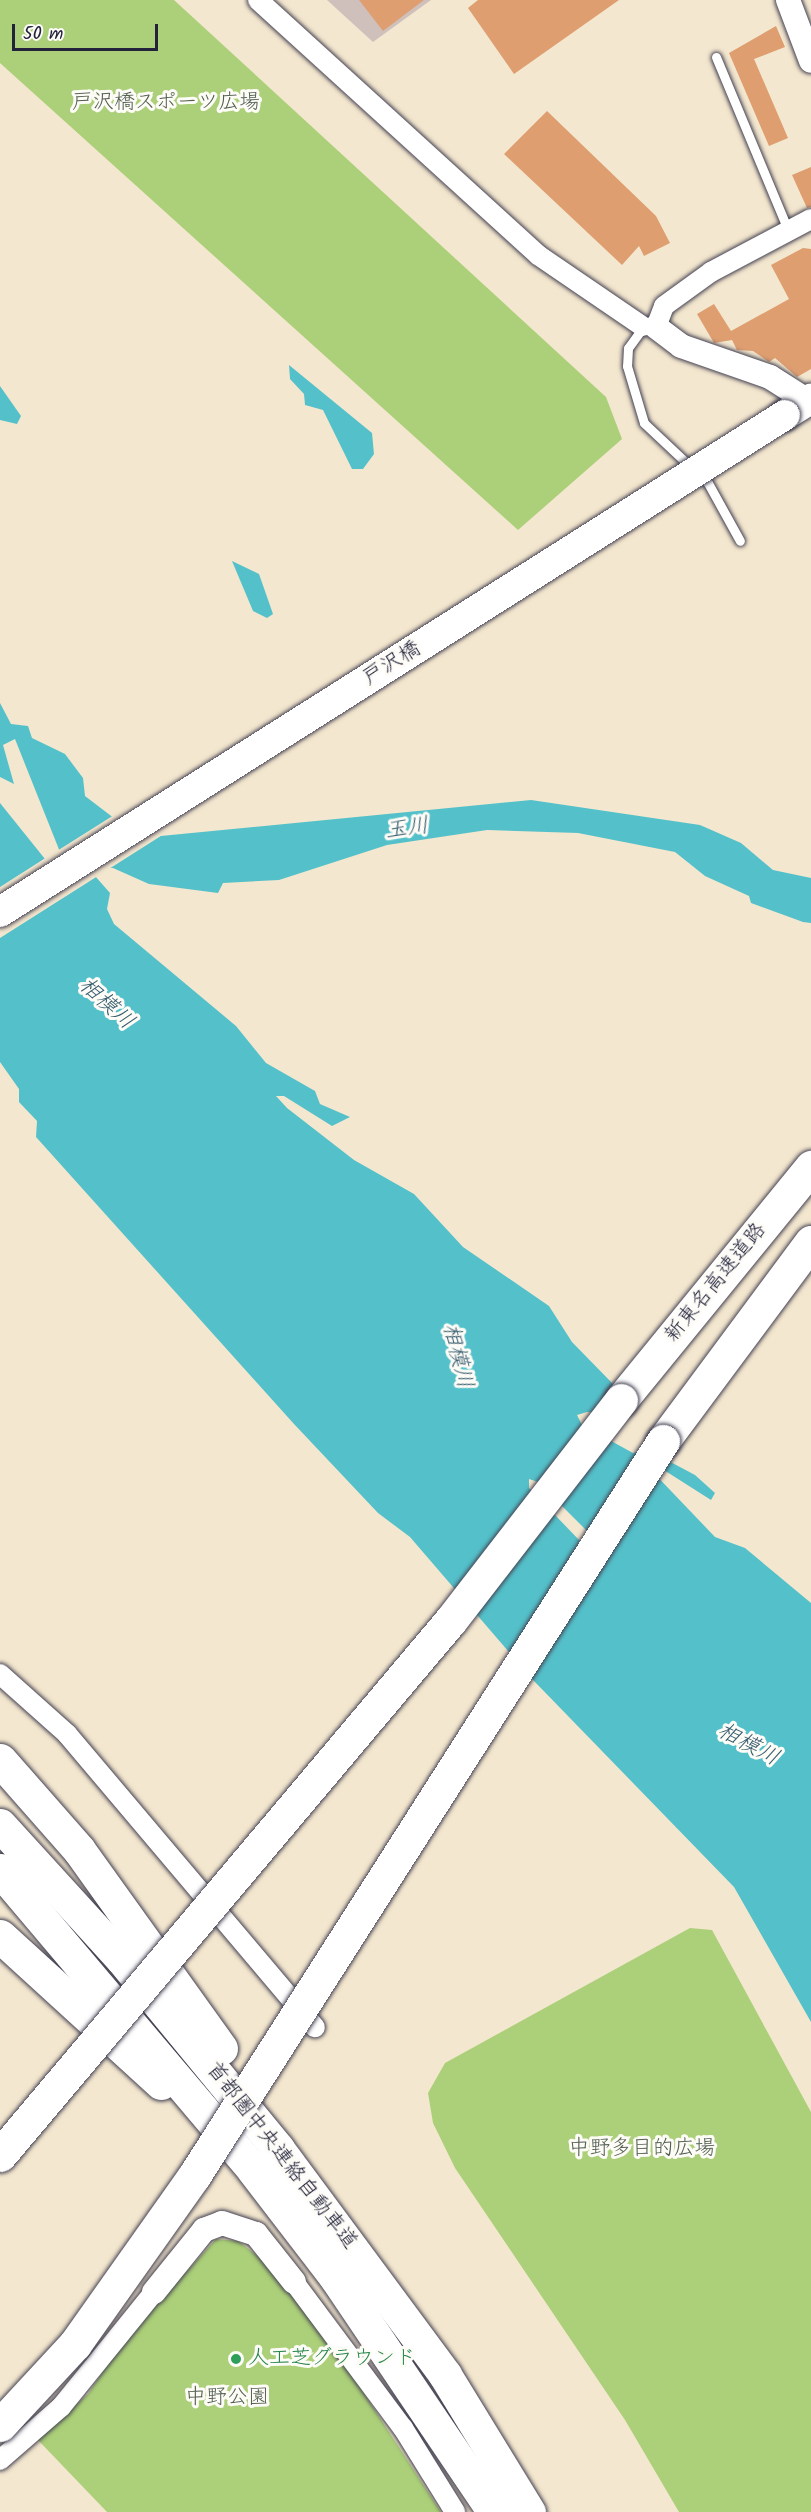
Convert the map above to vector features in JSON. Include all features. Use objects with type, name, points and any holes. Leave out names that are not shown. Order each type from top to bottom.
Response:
[{"type":"highway","name":"新東名高速道路","points":[[0,2155],[452,1620],[621,1400],[811,1167]]},
{"type":"highway","points":[[0,2425],[75,2344],[195,2176],[663,1441],[811,1242]]},
{"type":"highway","points":[[0,1760],[148,1940],[413,2319],[445,2375]]},
{"type":"highway","name":"首都圏中央連絡自動車道","points":[[0,1825],[215,2070],[445,2375],[529,2512]]},
{"type":"highway","name":"首都圏中央連絡自動車道","points":[[0,1870],[254,2171],[336,2278],[494,2512]]},
{"type":"highway","points":[[0,1936],[254,2171]]},
{"type":"main road","name":"戸沢橋","points":[[0,912],[804,404]]},
{"type":"street","points":[[258,0],[538,255],[681,346],[770,377],[804,404]]},
{"type":"street","points":[[788,0],[811,61]]},
{"type":"street","points":[[649,326],[664,306],[736,256],[811,219]]},
{"type":"street","points":[[0,1674],[67,1734],[315,2026]]},
{"type":"street","points":[[0,2460],[61,2408],[204,2230],[222,2223],[256,2234],[403,2428],[455,2512]]},
{"type":"lane","points":[[716,57],[788,230]]},
{"type":"lane","points":[[649,326],[628,348],[627,366],[644,423],[708,483],[740,541]]},
{"type":"shaded area","points":[[327,0],[431,0],[373,42]]},
{"type":"green space","name":"戸沢橋スポーツ広場","points":[[0,0],[174,0],[606,397],[622,439],[518,530],[0,63]]},
{"type":"green space","name":"中野多目的広場","points":[[690,1928],[712,1930],[811,2112],[811,2512],[679,2512],[625,2420],[455,2168],[433,2123],[428,2093],[445,2063]]},
{"type":"green space","name":"中野公園","points":[[216,2239],[238,2241],[272,2267],[337,2352],[441,2512],[107,2512],[37,2439],[88,2394],[119,2347]]},
{"type":"water","points":[[289,365],[372,433],[374,454],[363,469],[352,469],[323,410],[305,405],[304,394],[290,379]]},
{"type":"water","points":[[0,386],[21,416],[17,424],[0,420]]},
{"type":"water","points":[[232,561],[259,574],[273,614],[267,618],[253,611]]},
{"type":"water","points":[[0,703],[11,724],[28,726],[32,738],[65,754],[83,778],[85,796],[140,838],[531,800],[700,825],[741,843],[773,870],[811,878],[811,923],[751,903],[749,896],[705,876],[675,852],[578,833],[487,830],[387,845],[279,880],[223,883],[218,893],[149,884],[113,868],[103,867],[95,876],[110,893],[107,909],[114,924],[236,1026],[266,1063],[315,1091],[320,1104],[350,1117],[332,1126],[284,1096],[276,1096],[287,1108],[354,1160],[414,1194],[463,1247],[549,1306],[572,1342],[612,1383],[630,1415],[587,1412],[577,1415],[582,1425],[633,1453],[648,1450],[695,1475],[715,1493],[711,1500],[656,1465],[650,1469],[715,1537],[745,1548],[811,1603],[811,2022],[734,1887],[534,1681],[410,1537],[378,1513],[294,1424],[36,1137],[37,1121],[19,1102],[19,1089],[0,1062],[0,803],[45,859],[57,860],[60,852],[15,739],[3,745],[14,784],[0,777]],"holes":[[[529,1479],[538,1482],[605,1549],[580,1541],[529,1488]]]},
{"type":"pier","points":[[114,815],[141,835],[164,834],[0,938],[0,887],[47,857],[55,858],[57,851]]},
{"type":"building","points":[[359,0],[424,0],[383,31]]},
{"type":"building","points":[[478,0],[619,0],[514,74],[468,8]]},
{"type":"building","points":[[776,26],[785,47],[754,59],[788,138],[769,146],[729,53]]},
{"type":"building","points":[[547,111],[656,216],[670,243],[644,256],[639,246],[622,265],[504,154]]},
{"type":"building","points":[[811,167],[811,207],[807,208],[792,175]]},
{"type":"building","points":[[803,248],[811,249],[811,369],[797,377],[775,358],[769,362],[753,351],[737,350],[732,340],[714,343],[697,314],[714,304],[731,331],[789,299],[771,265]]},
{"type":"place","name":"人工芝グラウンド","points":[[236,2359]]},
{"type":"water label","name":"玉川","points":[[407,829]]},
{"type":"water label","name":"相模川","points":[[106,1004]]},
{"type":"water label","name":"相模川","points":[[457,1356]]},
{"type":"water label","name":"相模川","points":[[748,1745]]}]
